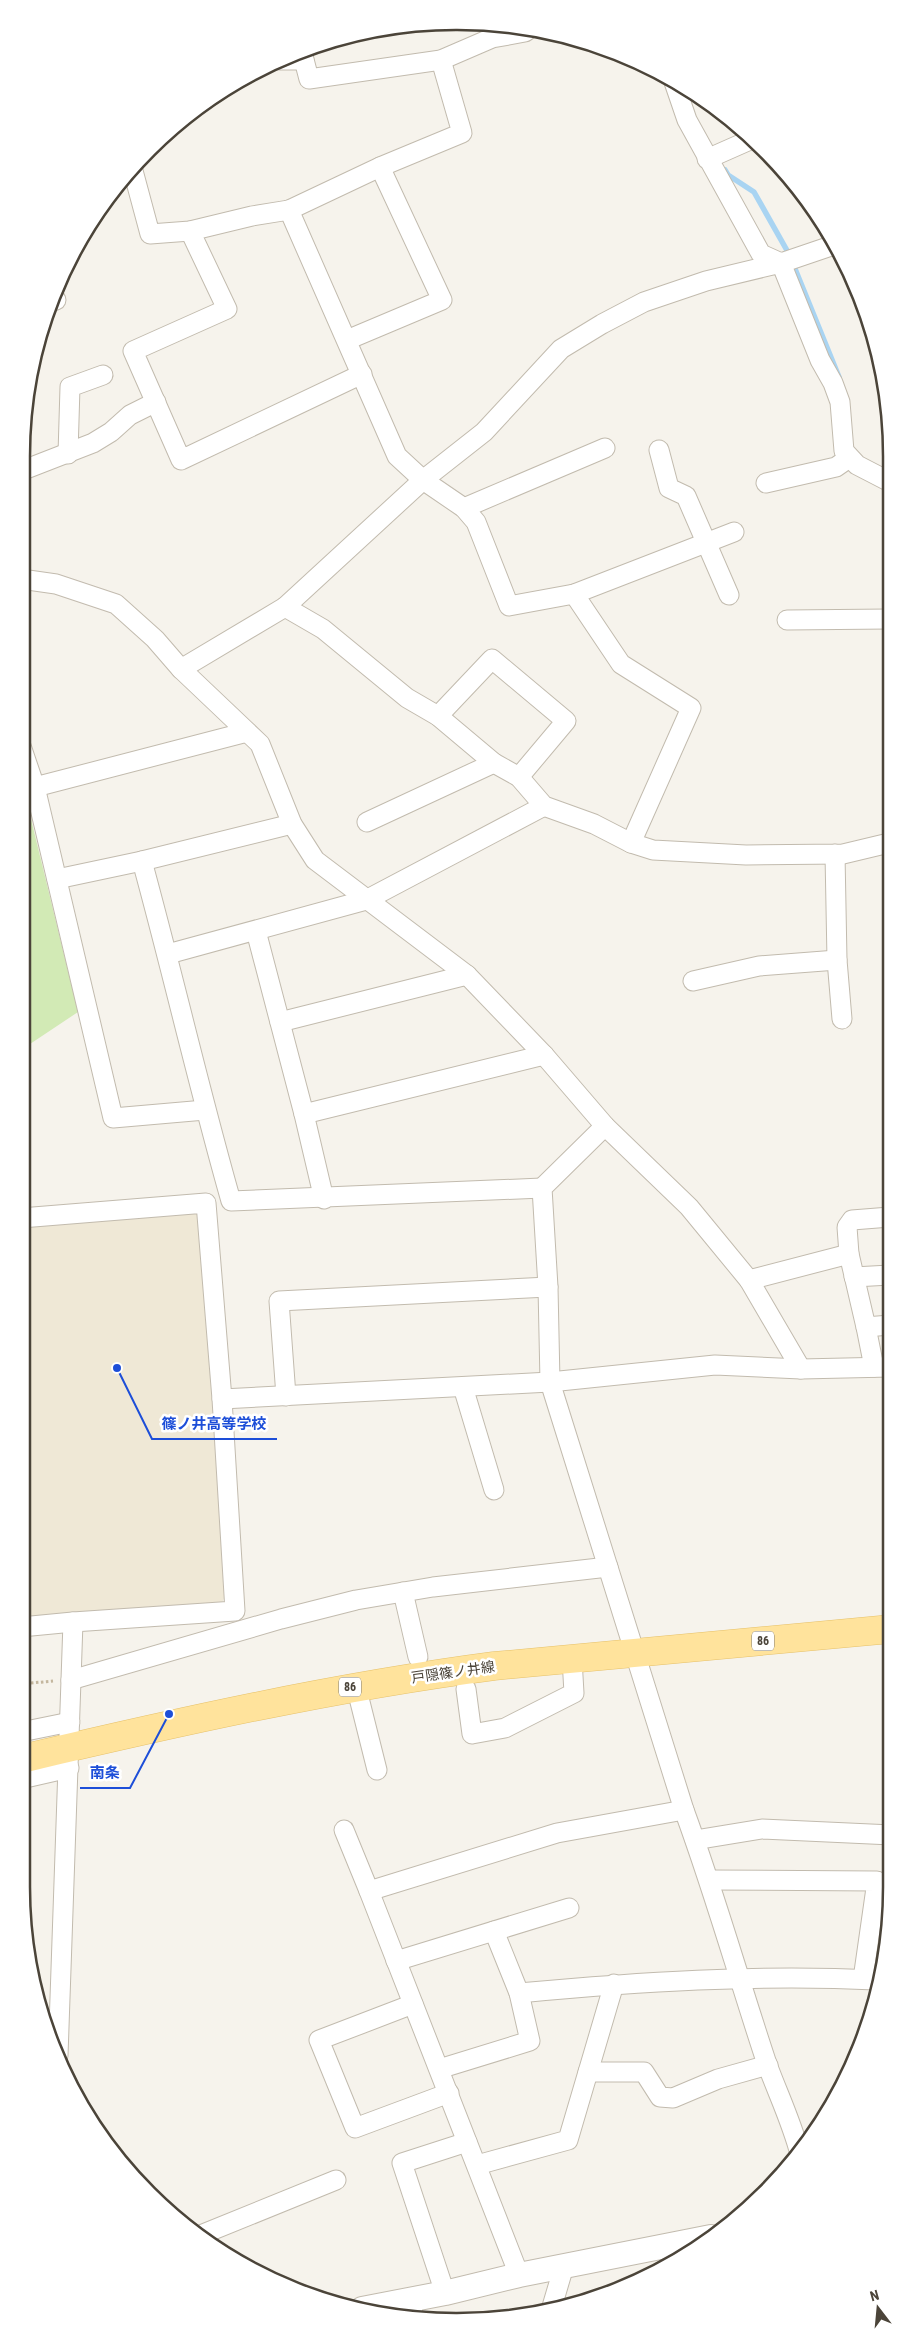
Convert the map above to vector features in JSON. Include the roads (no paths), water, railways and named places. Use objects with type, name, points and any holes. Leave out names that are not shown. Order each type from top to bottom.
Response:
[{"type":"main road","name":"戸隠篠ノ井線","points":[[30,1757],[210,1715],[356,1686],[494,1666],[883,1630]]},
{"type":"street","points":[[304,58],[309,78],[441,60],[492,38],[513,34]]},
{"type":"street","points":[[135,176],[150,234],[190,230],[289,210],[380,167],[462,133],[441,60]]},
{"type":"street","points":[[677,92],[687,120],[713,156],[761,254],[789,261]]},
{"type":"street","points":[[713,156],[745,142]]},
{"type":"street","points":[[347,340],[442,300],[380,167]]},
{"type":"street","points":[[289,210],[397,456],[423,480],[464,508],[476,522],[509,606],[574,594],[734,532]]},
{"type":"street","points":[[190,230],[227,309],[133,351],[181,460],[362,374]]},
{"type":"street","points":[[181,668],[285,607],[423,480],[484,432],[561,349],[602,324],[644,302],[706,281],[789,261],[828,247]]},
{"type":"street","points":[[789,261],[820,360],[836,389],[840,402],[844,451],[857,465],[883,478]]},
{"type":"street","points":[[68,454],[70,387],[103,375]]},
{"type":"street","points":[[30,468],[68,454],[111,432],[130,415],[156,402]]},
{"type":"street","points":[[464,508],[606,448]]},
{"type":"street","points":[[659,450],[668,488],[686,496],[729,595]]},
{"type":"street","points":[[766,483],[836,466],[849,458]]},
{"type":"street","points":[[30,580],[56,584],[116,604],[155,639],[181,668],[260,744],[292,824],[315,860],[467,975],[544,1055],[604,1126],[689,1207],[748,1280],[801,1369]]},
{"type":"street","points":[[574,594],[621,664],[691,708],[631,843]]},
{"type":"street","points":[[285,607],[323,630],[407,698],[438,716],[494,763],[519,777],[544,806],[594,824],[631,843],[653,850],[746,855],[835,854],[883,844]]},
{"type":"street","points":[[787,620],[883,619]]},
{"type":"street","points":[[438,716],[492,659],[566,721],[519,777]]},
{"type":"street","points":[[35,787],[247,732]]},
{"type":"street","points":[[367,822],[494,763]]},
{"type":"street","points":[[30,772],[113,1118],[205,1110]]},
{"type":"street","points":[[168,954],[366,900],[544,806]]},
{"type":"street","points":[[57,879],[142,861],[292,824]]},
{"type":"street","points":[[835,854],[837,960],[842,1019]]},
{"type":"street","points":[[142,861],[168,954],[205,1110],[231,1201],[324,1199],[542,1188],[604,1126]]},
{"type":"street","points":[[256,931],[304,1114],[324,1199]]},
{"type":"street","points":[[693,981],[759,966],[837,960]]},
{"type":"street","points":[[280,1022],[467,975]]},
{"type":"street","points":[[304,1114],[544,1055]]},
{"type":"street","points":[[542,1188],[548,1287],[550,1382],[684,1810],[710,1880],[768,2065],[797,2143]]},
{"type":"street","points":[[30,1217],[206,1203],[222,1399],[235,1611],[241,1630]]},
{"type":"street","points":[[222,1399],[550,1382],[715,1365],[801,1369],[882,1367],[866,1327],[849,1254],[847,1227],[852,1220],[883,1218]]},
{"type":"street","points":[[748,1280],[849,1254]]},
{"type":"street","points":[[854,1277],[883,1275]]},
{"type":"street","points":[[286,1396],[279,1301],[548,1287]]},
{"type":"street","points":[[866,1327],[883,1326]]},
{"type":"street","points":[[462,1387],[494,1490]]},
{"type":"street","points":[[71,1680],[241,1630],[356,1600],[403,1592],[608,1567]]},
{"type":"street","points":[[403,1592],[418,1657]]},
{"type":"street","points":[[30,1626],[235,1611]]},
{"type":"street","points":[[59,2040],[73,1622]]},
{"type":"street","points":[[466,1689],[472,1734],[505,1728],[574,1693],[572,1659]]},
{"type":"street","points":[[356,1686],[377,1770]]},
{"type":"street","points":[[30,1735],[70,1746]]},
{"type":"street","points":[[30,1773],[70,1746]]},
{"type":"street","points":[[369,1891],[557,1833],[684,1810]]},
{"type":"street","points":[[695,1840],[762,1829],[883,1835]]},
{"type":"street","points":[[344,1830],[449,2093],[518,2275]]},
{"type":"street","points":[[519,1993],[614,1984],[740,1977],[870,1980],[877,1881],[710,1880]]},
{"type":"street","points":[[396,1960],[569,1908]]},
{"type":"street","points":[[439,2070],[530,2041],[519,1993],[494,1931]]},
{"type":"street","points":[[477,2165],[568,2140],[614,1984]]},
{"type":"street","points":[[413,2004],[318,2040],[355,2128],[449,2093]]},
{"type":"street","points":[[588,2072],[644,2072],[660,2097],[673,2098],[718,2079],[768,2065]]},
{"type":"street","points":[[445,2293],[402,2163],[468,2142]]},
{"type":"street","points":[[207,2232],[336,2180]]},
{"type":"street","points":[[396,2308],[412,2308],[445,2293],[518,2275],[694,2240]]},
{"type":"street","points":[[554,2301],[564,2266]]},
{"type":"waterway","points":[[725,170],[728,175],[754,192],[789,254],[839,377]]},
{"type":"place","name":"篠ノ井高等学校","points":[[117,1368]]},
{"type":"place","name":"南条","points":[[169,1714]]}]
